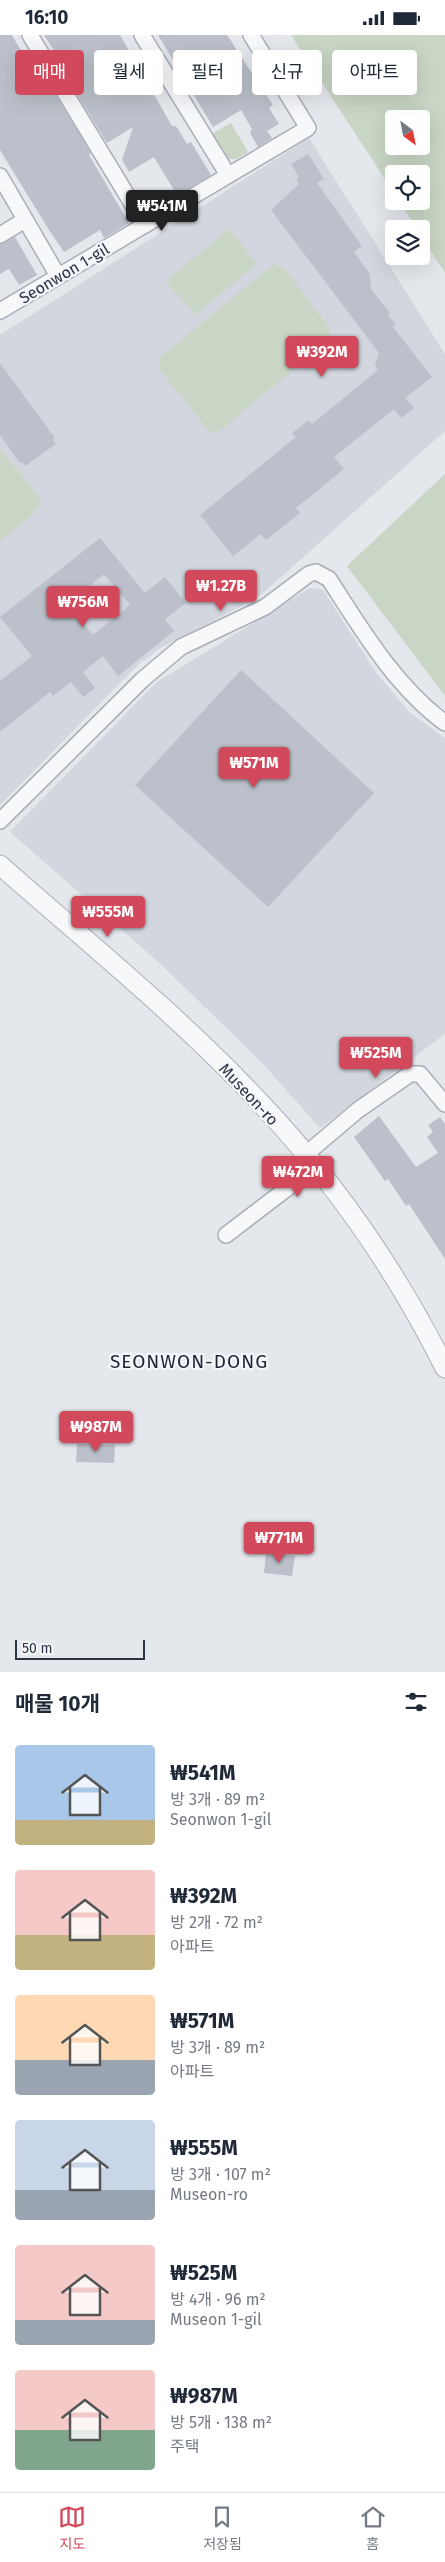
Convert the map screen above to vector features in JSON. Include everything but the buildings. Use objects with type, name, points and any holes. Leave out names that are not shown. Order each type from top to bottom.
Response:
[{"type":"street","points":[[30,35],[145,225]]},
{"type":"street","points":[[142,35],[228,175]]},
{"type":"street","name":"Seonwon 1-gil","points":[[0,311],[308,127],[251,35]]},
{"type":"street","points":[[0,176],[58,276]]},
{"type":"street","points":[[0,235],[25,220]]},
{"type":"street","points":[[0,821],[142,680],[181,647],[264,607],[293,588],[309,574],[322,574],[329,579],[388,666],[414,696],[445,723]]},
{"type":"street","name":"Museon-ro","points":[[0,865],[194,1037],[252,1095],[310,1161],[382,1257],[416,1311],[444,1363]]},
{"type":"street","points":[[226,1235],[310,1161],[358,1110],[410,1074],[420,1074],[445,1105]]},
{"type":"shaded area","points":[[309,138],[385,259],[385,265],[389,265],[445,354],[445,431],[263,593],[160,648],[139,664],[0,805],[0,335]]},
{"type":"shaded area","points":[[310,588],[323,590],[375,671],[409,712],[445,738],[445,1034],[320,1128],[263,1064],[155,959],[10,832],[157,682]]},
{"type":"green space","points":[[291,35],[445,35],[445,273],[430,250],[430,220],[411,220],[405,210],[430,210],[430,165],[385,165],[385,179],[322,83],[322,50],[301,50]]},
{"type":"green space","points":[[231,123],[248,152],[236,159],[227,159],[212,134]]},
{"type":"green space","points":[[229,229],[257,264],[195,315],[166,281]]},
{"type":"green space","points":[[274,264],[286,270],[330,329],[330,339],[222,429],[215,432],[209,431],[160,370],[159,358]]},
{"type":"green space","points":[[0,449],[40,498],[41,502],[33,514],[0,541]]},
{"type":"green space","points":[[445,474],[445,696],[347,566]]},
{"type":"district","name":"SEONWON-DONG","points":[[189,1361]]}]
